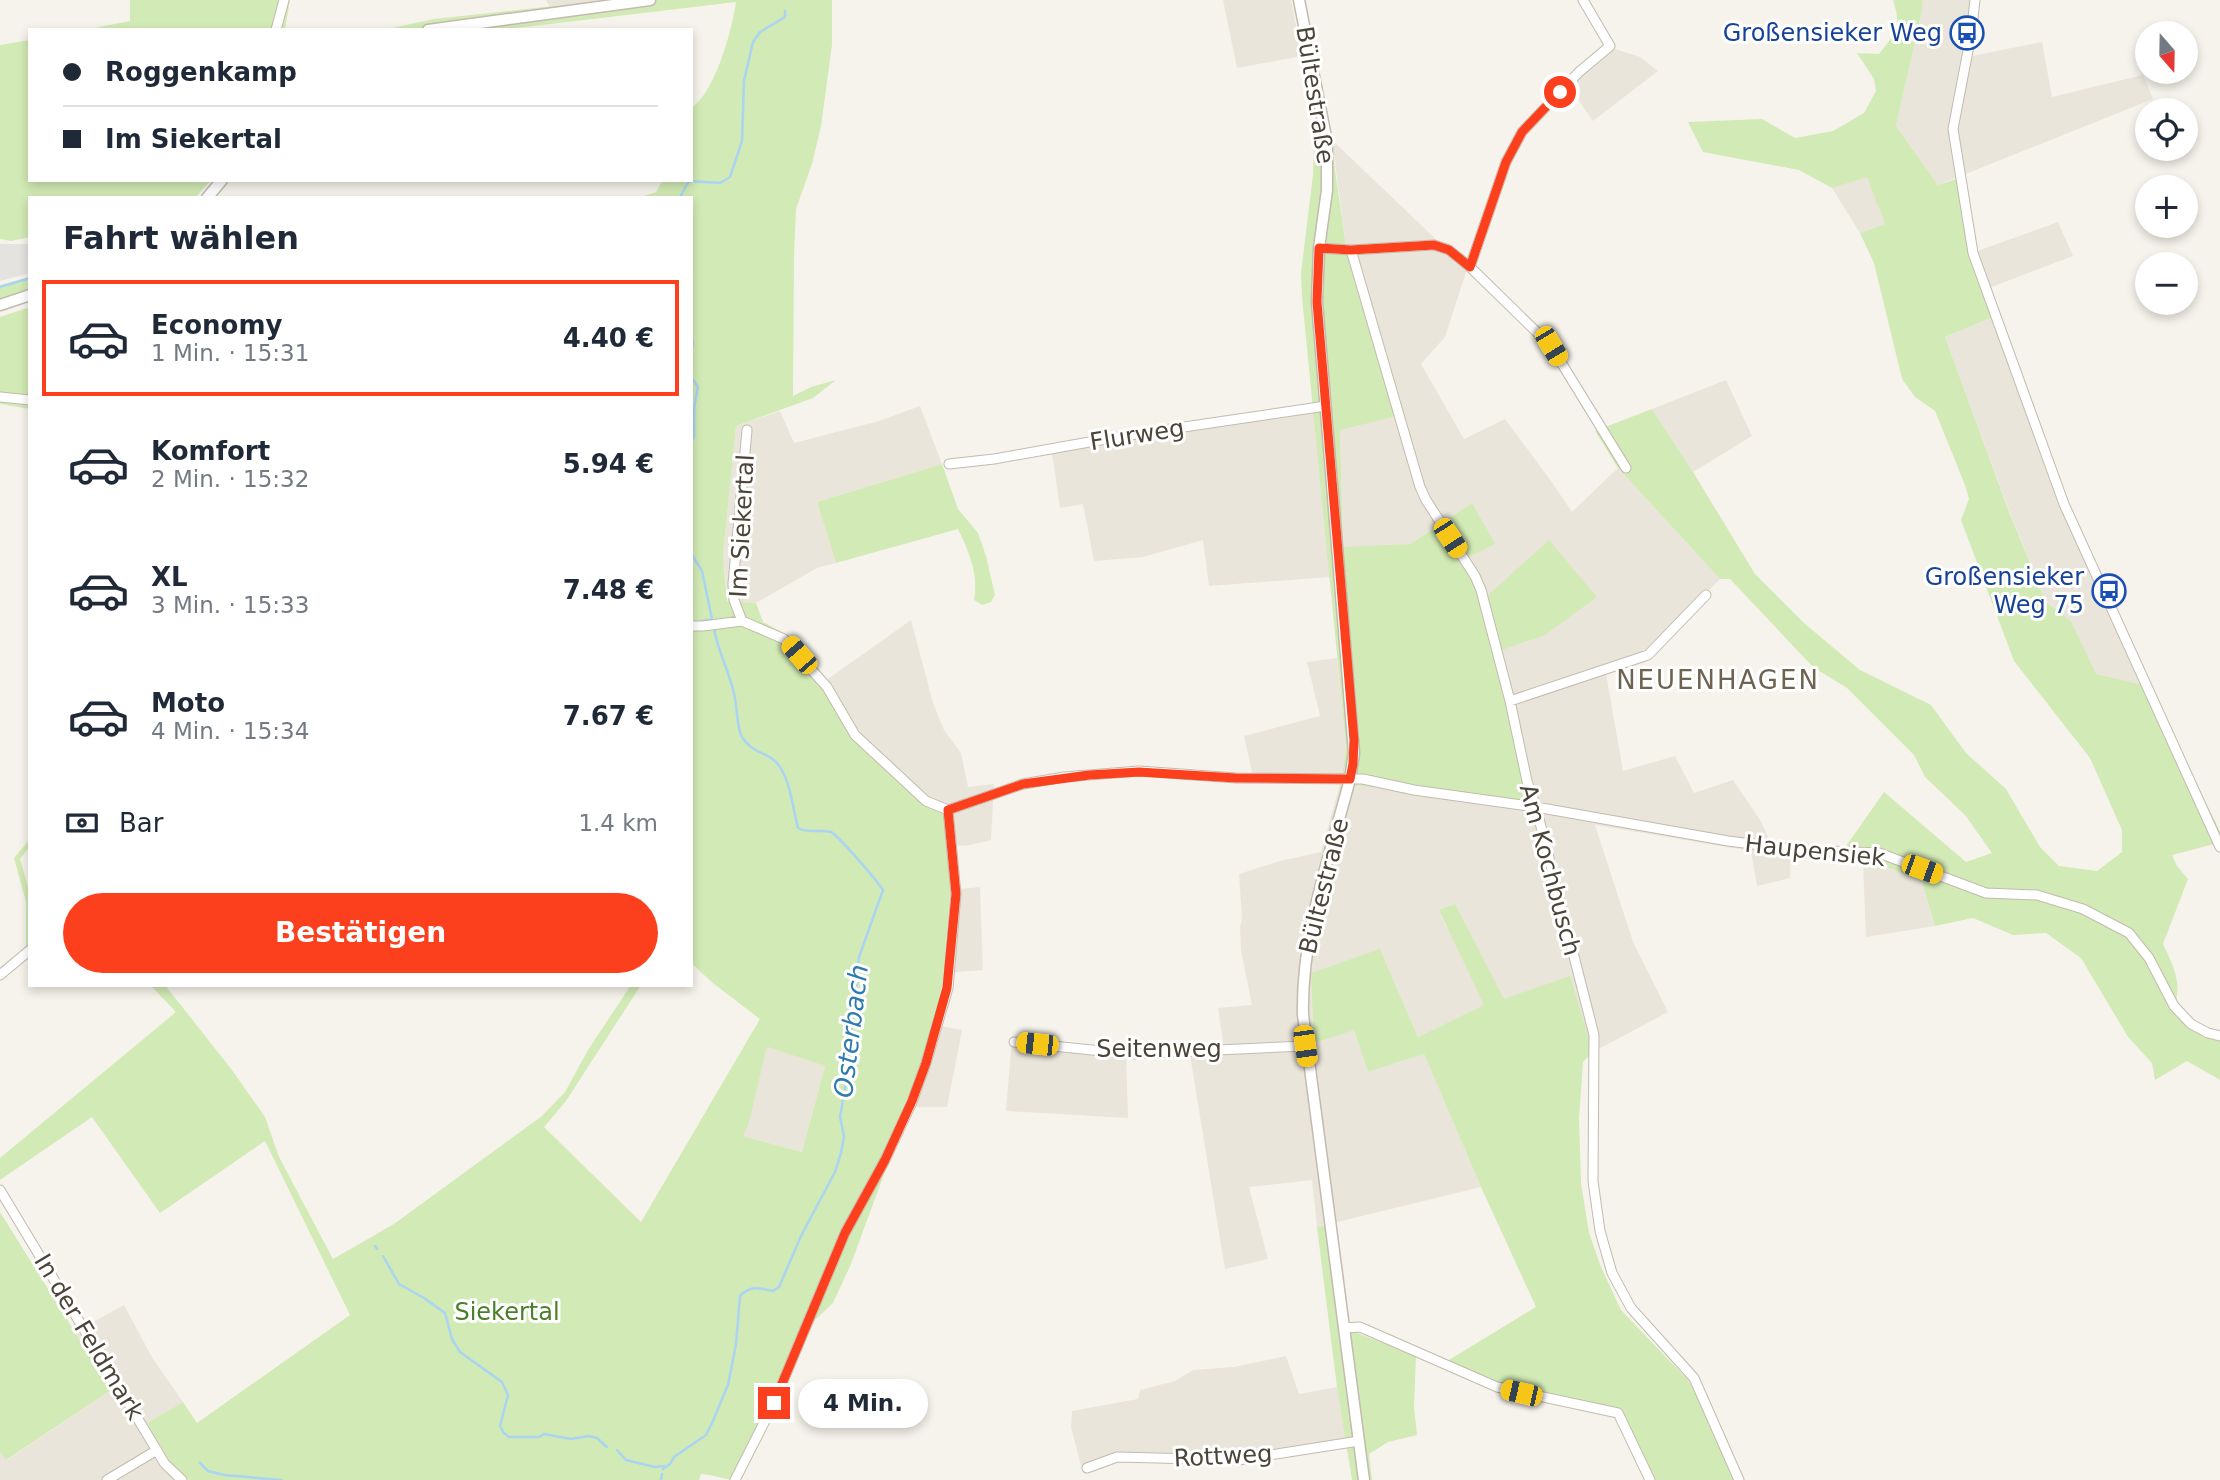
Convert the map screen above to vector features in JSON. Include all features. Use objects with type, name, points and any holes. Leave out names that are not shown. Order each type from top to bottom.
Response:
[{"type":"street","points":[[277,28],[284,0]]},
{"type":"street","points":[[443,28],[650,0]]},
{"type":"street","name":"Bültestraße","points":[[1299,0],[1327,142],[1327,190],[1319,248],[1317,302],[1354,740],[1350,779],[1309,938],[1302,984],[1305,1046],[1364,1480]]},
{"type":"street","points":[[1470,267],[1506,162],[1522,132],[1579,72],[1609,46],[1583,0]]},
{"type":"street","points":[[1975,0],[1953,129],[1973,253],[2064,504],[2220,847]]},
{"type":"street","points":[[209,196],[220,182]]},
{"type":"street","points":[[1319,248],[1351,250],[1434,245],[1449,250],[1551,346],[1626,468]]},
{"type":"street","name":"Am Kochbusch","points":[[1351,250],[1420,486],[1426,500],[1475,576],[1510,701],[1527,782],[1536,807],[1594,1035],[1593,1181],[1600,1231],[1612,1273],[1630,1308],[1695,1378],[1739,1480]]},
{"type":"street","points":[[0,305],[28,296]]},
{"type":"street","points":[[0,397],[28,400]]},
{"type":"street","name":"Flurweg","points":[[949,464],[1326,406]]},
{"type":"street","name":"Im Siekertal","points":[[742,621],[734,600],[733,584],[747,430]]},
{"type":"street","points":[[1510,701],[1648,655],[1706,595]]},
{"type":"street","name":"Im Siekertal","points":[[693,626],[742,621],[784,639],[827,687],[855,735],[926,801],[948,810]]},
{"type":"street","name":"Haupensiek","points":[[948,810],[1023,784],[1126,772],[1236,778],[1363,779],[1728,841],[1801,850],[1879,853],[1986,893],[2037,895],[2083,909],[2129,933],[2149,958],[2174,1006],[2192,1024],[2220,1036]]},
{"type":"street","points":[[735,1480],[774,1403],[845,1233],[885,1160],[926,1063],[947,988],[956,894],[948,810]]},
{"type":"street","points":[[0,975],[28,952]]},
{"type":"street","name":"Seitenweg","points":[[1014,1042],[1131,1054],[1305,1046]]},
{"type":"street","name":"In der Feldmark","points":[[0,1190],[165,1464],[182,1480]]},
{"type":"street","points":[[1344,1328],[1360,1328],[1497,1387],[1618,1413],[1650,1480]]},
{"type":"street","name":"Rottweg","points":[[1087,1468],[1117,1457],[1238,1460],[1359,1441]]},
{"type":"street","points":[[107,1480],[157,1450]]},
{"type":"shaded area","points":[[546,0],[610,0],[550,7]]},
{"type":"shaded area","points":[[1223,0],[1291,0],[1302,56],[1237,68]]},
{"type":"shaded area","points":[[1922,0],[1975,0],[1967,57],[2042,42],[2052,97],[2135,77],[2135,84],[2147,84],[2153,98],[2135,98],[2135,106],[1938,185],[1896,126],[1923,6]]},
{"type":"shaded area","points":[[1612,48],[1640,57],[1658,71],[1593,121],[1568,85]]},
{"type":"shaded area","points":[[1332,140],[1467,269],[1445,337],[1421,364],[1464,439],[1505,419],[1572,512],[1618,468],[1720,579],[1647,653],[1605,668],[1623,771],[1675,756],[1694,793],[1733,780],[1760,820],[1772,845],[1791,848],[1790,878],[1757,886],[1751,851],[1595,825],[1633,942],[1668,1012],[1593,1052],[1504,1000],[1439,911],[1485,1005],[1418,1037],[1380,949],[1354,1030],[1368,1072],[1424,1054],[1481,1187],[1317,1227],[1312,1180],[1249,1187],[1268,1259],[1225,1269],[1189,1049],[1224,1048],[1218,1008],[1252,1005],[1241,950],[1239,874],[1321,852],[1340,784],[1253,776],[1244,736],[1320,716],[1307,662],[1337,658],[1346,746],[1341,784],[1484,598],[1467,558],[1472,503],[1410,544],[1343,548],[1340,429],[1396,416],[1346,247]]},
{"type":"shaded area","points":[[1867,176],[1885,224],[1860,233],[1832,188]]},
{"type":"shaded area","points":[[2058,222],[2073,256],[1989,288],[2068,503],[2148,686],[2095,674],[2071,621],[2046,602],[1945,337],[1993,317],[1972,253]]},
{"type":"shaded area","points":[[0,244],[28,244],[28,274],[0,281]]},
{"type":"shaded area","points":[[1726,380],[1752,436],[1693,472],[1652,409]]},
{"type":"shaded area","points":[[1313,404],[1330,577],[1209,586],[1203,540],[1143,557],[1094,561],[1083,504],[1060,508],[1052,453]]},
{"type":"shaded area","points":[[920,406],[942,464],[817,502],[836,563],[817,568],[756,603],[728,601],[723,555],[736,426],[780,411],[794,443],[879,421]]},
{"type":"shaded area","points":[[911,620],[933,703],[944,730],[961,753],[968,787],[994,784],[991,840],[965,846],[954,845],[936,804],[856,736],[825,681]]},
{"type":"shaded area","points":[[1863,863],[1889,868],[1922,882],[1935,926],[1866,937]]},
{"type":"shaded area","points":[[980,887],[983,970],[944,973],[950,890]]},
{"type":"shaded area","points":[[935,1025],[962,1030],[947,1107],[903,1107],[917,1079]]},
{"type":"shaded area","points":[[1012,1039],[1126,1051],[1128,1118],[1006,1111]]},
{"type":"shaded area","points":[[767,1047],[825,1066],[802,1152],[742,1136],[749,1123]]},
{"type":"shaded area","points":[[124,1305],[153,1359],[183,1402],[147,1423],[183,1477],[190,1480],[0,1480],[0,1452],[7,1460],[111,1390],[75,1332]]},
{"type":"shaded area","points":[[1286,1356],[1299,1394],[1337,1387],[1348,1447],[1238,1463],[1118,1462],[1083,1473],[1071,1427],[1072,1411],[1138,1399],[1140,1390],[1175,1381],[1193,1370],[1234,1367]]},
{"type":"green space","points":[[130,0],[290,0],[285,28],[94,28],[130,21]]},
{"type":"green space","name":"Siekertal","points":[[610,0],[832,0],[832,45],[821,126],[812,164],[796,209],[793,396],[811,387],[836,380],[813,398],[736,426],[723,555],[727,601],[756,603],[763,622],[793,638],[825,681],[856,736],[936,804],[946,803],[950,890],[944,973],[935,1025],[917,1079],[903,1107],[914,1106],[890,1158],[851,1264],[833,1303],[814,1321],[777,1404],[738,1480],[701,1474],[699,1480],[190,1480],[176,1471],[147,1423],[183,1402],[197,1423],[350,1315],[265,1141],[160,1213],[92,1117],[0,1180],[0,1158],[176,1012],[152,987],[167,987],[265,1117],[279,1157],[333,1259],[394,1224],[542,1116],[565,1092],[588,1050],[630,987],[640,987],[566,1101],[544,1127],[641,1222],[760,1019],[693,965],[693,196],[644,196],[656,192],[662,182],[693,182],[693,106],[708,89],[715,75],[731,28],[736,2],[516,28],[392,28],[434,19]],"holes":[[[767,1047],[825,1066],[802,1152],[743,1136],[749,1123]]]},
{"type":"green space","points":[[1893,0],[1922,0],[1923,6],[1896,126],[1938,185],[1959,178],[1972,253],[1993,317],[1945,337],[2008,509],[2046,602],[2071,621],[2096,674],[2148,686],[2220,831],[2220,845],[2218,843],[2172,855],[2188,879],[2163,944],[2177,981],[2175,1005],[2195,1023],[2220,1031],[2220,1080],[2187,1061],[2155,1080],[2152,1063],[2128,1037],[2081,958],[2046,933],[2013,935],[1973,918],[1935,926],[1922,882],[1889,868],[1837,859],[1884,792],[1966,862],[1992,853],[1965,815],[1925,777],[1914,755],[1847,688],[1813,667],[1730,579],[1720,579],[1618,468],[1595,431],[1652,409],[1755,574],[1804,623],[1860,670],[1931,705],[1966,753],[2006,789],[2040,847],[2059,866],[2097,871],[2122,852],[2122,830],[2090,758],[2014,661],[1961,520],[1969,499],[1965,485],[1935,411],[1915,397],[1902,379],[1874,263],[1860,233],[1885,224],[1867,177],[1832,188],[1799,170],[1703,152],[1688,122],[1762,119],[1795,138],[1833,131],[1864,113],[1876,91],[1874,79],[1857,53],[1879,54],[1890,40],[1897,24]]},
{"type":"green space","points":[[28,40],[28,182],[209,182],[197,196],[28,196],[28,237],[11,241],[0,239],[0,45]]},
{"type":"green space","points":[[1327,114],[1346,247],[1397,416],[1340,430],[1343,547],[1410,544],[1472,503],[1495,544],[1467,558],[1485,598],[1549,540],[1597,597],[1545,635],[1496,652],[1533,802],[1341,784],[1346,746],[1301,273],[1313,175],[1312,120]]},
{"type":"green space","points":[[28,278],[28,291],[0,300],[0,285]]},
{"type":"green space","points":[[28,308],[28,409],[0,404],[0,317]]},
{"type":"green space","points":[[942,464],[958,509],[978,533],[986,556],[995,595],[991,602],[982,605],[974,600],[974,573],[958,529],[836,563],[817,502]]},
{"type":"green space","points":[[28,841],[28,849],[20,859],[28,887],[28,957],[9,973],[5,965],[26,946],[26,902],[14,858]]},
{"type":"green space","points":[[1455,904],[1504,999],[1570,976],[1593,1052],[1583,1062],[1579,1119],[1581,1183],[1589,1233],[1621,1310],[1688,1380],[1744,1480],[1645,1480],[1617,1417],[1577,1407],[1529,1401],[1439,1366],[1536,1307],[1424,1054],[1368,1072],[1354,1030],[1314,1043],[1311,973],[1380,949],[1418,1037],[1484,1005],[1439,910]]},
{"type":"green space","points":[[0,1212],[111,1390],[6,1460],[0,1452]]},
{"type":"green space","points":[[1334,1224],[1347,1329],[1416,1356],[1414,1407],[1417,1435],[1388,1442],[1369,1454],[1372,1480],[1352,1480],[1337,1387],[1317,1227]]},
{"type":"waterway","points":[[693,181],[720,183],[730,177],[742,141],[744,81],[753,42],[760,32],[785,17],[785,11]]},
{"type":"waterway","points":[[682,196],[688,182]]},
{"type":"waterway","name":"Osterbach","points":[[0,287],[28,279]]},
{"type":"waterway","points":[[693,380],[698,387],[693,439]]},
{"type":"waterway","points":[[693,556],[702,571],[712,619]]},
{"type":"waterway","name":"Osterbach","points":[[698,622],[712,619],[713,622]]},
{"type":"waterway","name":"Osterbach","points":[[663,1469],[674,1457],[706,1435],[728,1385],[736,1344],[740,1296],[752,1289],[773,1291],[779,1287],[801,1236],[835,1172],[844,1136],[840,1117],[847,1076],[859,957],[883,890],[831,832],[798,828],[788,784],[781,768],[772,759],[750,746],[740,734],[735,696],[714,628]]},
{"type":"waterway","points":[[383,1256],[399,1284],[445,1313],[452,1339],[460,1352],[502,1382],[508,1395],[500,1426],[504,1433],[509,1437],[539,1437],[544,1434],[571,1439],[589,1436],[597,1438],[607,1447]]},
{"type":"waterway","points":[[617,1450],[626,1460],[655,1467],[664,1466]]},
{"type":"waterway","points":[[200,1463],[208,1471],[224,1475],[281,1480]]},
{"type":"waterway","name":"Osterbach","points":[[661,1480],[662,1474]]},
{"type":"place","name":"Großensieker Weg","points":[[1967,33]]},
{"type":"place","name":"Großensieker Weg 75","points":[[2109,591]]},
{"type":"district","name":"NEUENHAGEN","points":[[1718,680]]},
{"type":"route","points":[[774,1403],[845,1233],[885,1160],[926,1063],[947,988],[956,894],[948,810],[1023,784],[1089,775],[1139,772],[1236,778],[1350,779],[1354,740],[1317,302],[1319,248],[1351,250],[1434,245],[1449,250],[1470,267],[1506,162],[1522,132],[1560,92]]}]
